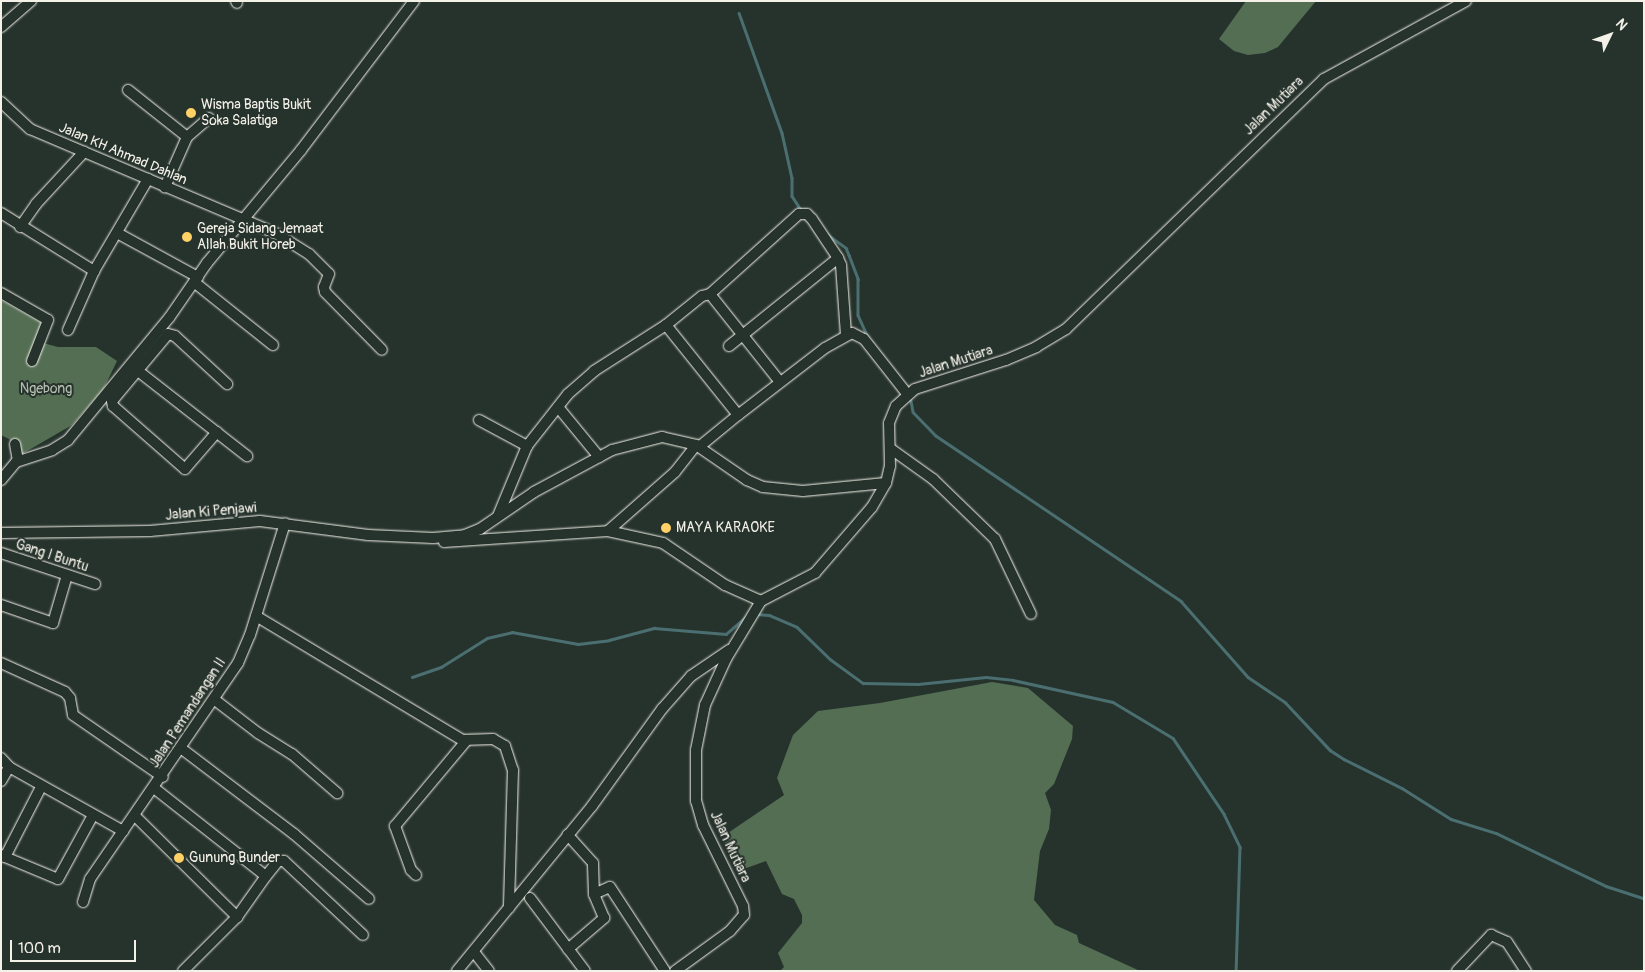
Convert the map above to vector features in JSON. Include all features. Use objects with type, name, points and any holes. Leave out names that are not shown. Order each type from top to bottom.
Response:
[{"type":"street","points":[[1,27],[31,1]]},
{"type":"street","points":[[217,432],[189,467],[182,468],[112,404],[196,279],[242,219],[301,150],[414,1]]},
{"type":"street","name":"Jalan Mutiara","points":[[675,971],[730,932],[744,915],[743,906],[703,825],[696,801],[694,774],[705,705],[732,648],[761,601],[815,573],[872,507],[886,483],[891,449],[890,413],[909,394],[932,382],[1022,353],[1066,329],[1324,79],[1466,1]]},
{"type":"street","points":[[128,90],[187,137]]},
{"type":"street","name":"Jalan KH Ahmad Dahlan","points":[[1,102],[26,127],[277,234],[321,265],[329,274],[324,287],[325,292],[382,350]]},
{"type":"street","points":[[165,187],[187,137],[208,118]]},
{"type":"street","points":[[20,227],[36,204],[84,152]]},
{"type":"street","points":[[68,330],[94,271],[118,234],[148,179]]},
{"type":"street","points":[[1,213],[20,227],[94,271]]},
{"type":"street","points":[[498,517],[527,446],[558,407],[594,371],[666,325],[702,296],[710,294],[798,214],[812,219],[841,265],[846,334]]},
{"type":"street","points":[[118,234],[196,279],[273,345]]},
{"type":"street","points":[[729,346],[838,258]]},
{"type":"street","points":[[1,292],[48,320],[32,361]]},
{"type":"street","points":[[710,294],[780,382]]},
{"type":"street","points":[[666,325],[738,415]]},
{"type":"street","points":[[608,531],[675,472],[697,446],[846,334],[852,333],[864,339],[909,394]]},
{"type":"street","points":[[1,480],[18,461],[52,450],[68,440],[164,337],[171,334],[227,384]]},
{"type":"street","points":[[135,368],[247,456]]},
{"type":"street","points":[[558,407],[599,457]]},
{"type":"street","points":[[479,420],[527,446]]},
{"type":"street","points":[[433,538],[470,533],[498,517],[534,492],[599,457],[650,438],[672,437],[697,446],[747,480],[778,490],[803,491],[886,483]]},
{"type":"street","points":[[15,444],[18,461]]},
{"type":"street","points":[[891,449],[933,479],[995,539],[1031,614]]},
{"type":"street","name":"Jalan Ki Penjawi","points":[[1,533],[150,531],[260,521],[368,535],[433,538]]},
{"type":"street","name":"Jalan Pemandangan II","points":[[83,902],[89,880],[182,749],[238,663],[256,616],[285,523]]},
{"type":"street","points":[[433,538],[455,543],[562,532],[608,531],[663,543],[725,585],[761,601]]},
{"type":"street","name":"Gang I Buntu","points":[[1,553],[95,584]]},
{"type":"street","points":[[1,605],[53,623],[67,575]]},
{"type":"street","points":[[256,616],[466,741],[498,740],[508,751],[512,763],[510,908]]},
{"type":"street","points":[[457,971],[568,835],[662,709],[691,676],[732,648]]},
{"type":"street","points":[[2,665],[65,692],[70,698],[73,715],[162,777]]},
{"type":"street","points":[[215,700],[258,733],[292,754],[338,793]]},
{"type":"street","points":[[416,875],[411,870],[395,826],[466,741]]},
{"type":"street","points":[[182,749],[294,834],[370,899]]},
{"type":"street","points":[[1,758],[9,767],[41,787],[123,831]]},
{"type":"street","points":[[1,781],[9,767]]},
{"type":"street","points":[[41,787],[3,856],[58,880],[93,815]]},
{"type":"street","points":[[154,788],[266,876]]},
{"type":"street","points":[[135,816],[237,917]]},
{"type":"street","points":[[568,835],[593,862],[594,894],[604,919],[568,949]]},
{"type":"street","points":[[183,971],[237,917],[266,876],[282,860],[363,934]]},
{"type":"street","points":[[594,894],[610,887],[665,971]]},
{"type":"street","points":[[530,898],[585,971]]},
{"type":"street","points":[[1458,971],[1491,935],[1507,942],[1526,971]]},
{"type":"street","points":[[474,952],[489,971]]},
{"type":"green space","points":[[1246,1],[1316,1],[1278,47],[1265,53],[1248,55],[1234,51],[1219,39]]},
{"type":"green space","name":"Ngebong","points":[[1,300],[45,325],[43,343],[58,347],[96,347],[117,361],[104,388],[72,425],[22,454],[15,451],[9,439],[1,435]]},
{"type":"green space","points":[[992,682],[1028,688],[1073,726],[1072,739],[1054,784],[1045,793],[1051,810],[1049,829],[1040,851],[1034,900],[1055,925],[1077,935],[1079,943],[1140,971],[780,971],[784,967],[778,953],[802,923],[802,915],[794,899],[782,894],[766,861],[738,871],[722,837],[784,795],[777,778],[793,735],[818,711],[880,703]]},
{"type":"waterway","points":[[739,13],[782,133],[792,178],[792,196],[801,210]]},
{"type":"waterway","points":[[827,234],[846,248],[849,255],[858,279],[858,315],[868,337]]},
{"type":"waterway","points":[[910,396],[913,412],[935,435],[1181,601],[1248,677],[1285,702],[1330,750],[1402,788],[1451,819],[1496,833],[1606,886],[1644,898]]},
{"type":"waterway","points":[[755,614],[769,615],[797,627],[830,659],[863,683],[918,684],[986,677],[1013,680],[1113,702],[1173,738],[1224,814],[1240,847],[1236,971]]},
{"type":"waterway","points":[[412,677],[441,667],[487,638],[512,632],[578,644],[609,640],[654,628],[726,634],[748,615]]},
{"type":"place","name":"Wisma Baptis Bukit Soka Salatiga","points":[[191,113]]},
{"type":"place","name":"Gereja Sidang Jemaat Allah Bukit Horeb","points":[[187,237]]},
{"type":"place","name":"MAYA KARAOKE","points":[[666,528]]},
{"type":"place","name":"Gunung Bunder","points":[[179,858]]}]
